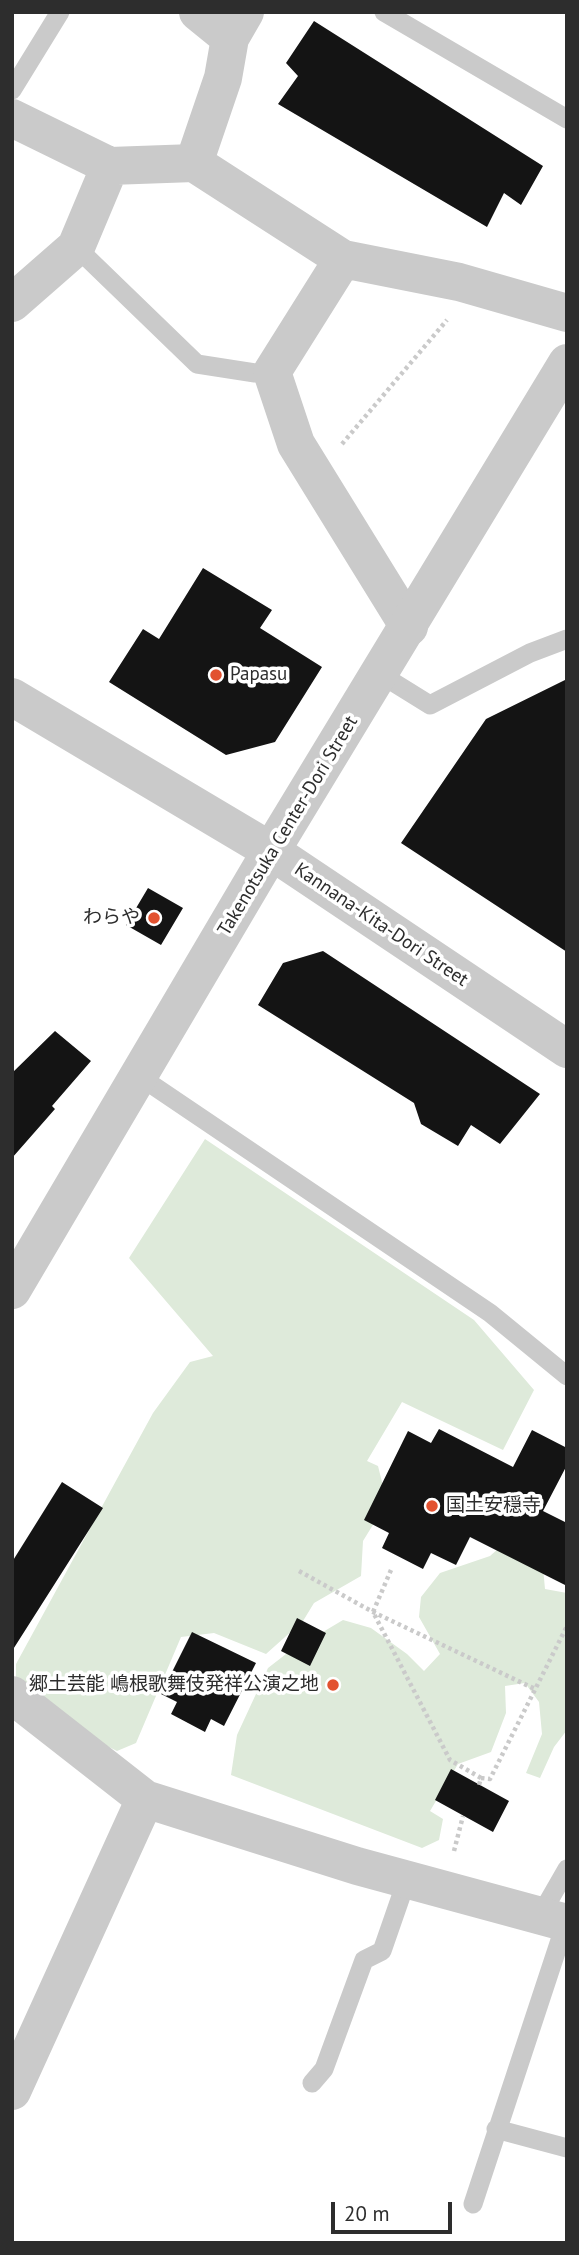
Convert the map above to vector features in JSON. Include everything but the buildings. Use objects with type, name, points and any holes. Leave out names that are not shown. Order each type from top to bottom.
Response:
[{"type":"street","points":[[194,163],[238,25],[198,12]]},
{"type":"street","points":[[12,118],[110,166],[194,163],[343,260],[475,287],[567,313]]},
{"type":"street","points":[[12,303],[76,247],[110,166]]},
{"type":"street","points":[[343,260],[272,372],[296,444],[409,627]]},
{"type":"street","name":"Takenotsuka Center-Dori Street","points":[[12,1290],[271,851],[567,363]]},
{"type":"street","name":"Kannana-Kita-Dori Street","points":[[12,697],[271,851],[567,1049]]},
{"type":"street","points":[[12,1695],[145,1799],[407,1879],[558,1920]]},
{"type":"street","points":[[12,2091],[145,1799]]},
{"type":"lane","points":[[12,90],[61,12]]},
{"type":"lane","points":[[384,12],[567,119]]},
{"type":"lane","points":[[76,247],[197,364],[255,373],[272,372]]},
{"type":"lane","points":[[380,674],[430,705],[530,653],[567,639]]},
{"type":"lane","points":[[139,1076],[490,1313],[567,1376]]},
{"type":"lane","points":[[473,2204],[558,1920],[567,1869]]},
{"type":"lane","points":[[312,2083],[324,2069],[365,1960],[382,1951],[407,1879]]},
{"type":"lane","points":[[496,2129],[567,2148]]},
{"type":"path","points":[[316,475],[475,287]]},
{"type":"path","points":[[299,1570],[373,1612],[535,1689]]},
{"type":"path","points":[[373,1612],[391,1570]]},
{"type":"path","points":[[373,1612],[450,1760],[481,1778],[490,1779],[567,1626]]},
{"type":"path","points":[[479,1785],[481,1778]]},
{"type":"green space","points":[[205,1139],[474,1320],[534,1390],[503,1450],[402,1402],[367,1461],[378,1466],[387,1502],[363,1541],[361,1576],[314,1603],[303,1621],[266,1654],[214,1633],[181,1637],[136,1743],[117,1751],[91,1738],[16,1681],[16,1664],[153,1413],[190,1362],[213,1356],[129,1258]]},
{"type":"green space","points":[[508,1540],[542,1557],[545,1589],[567,1593],[567,1730],[554,1747],[540,1778],[526,1773],[542,1734],[539,1702],[525,1683],[505,1686],[506,1713],[491,1752],[458,1764],[430,1811],[443,1819],[439,1840],[422,1848],[231,1775],[237,1735],[268,1668],[343,1620],[371,1628],[407,1654],[424,1671],[440,1654],[419,1617],[421,1597],[440,1573],[490,1556]]},
{"type":"place","name":"Papasu","points":[[216,675]]},
{"type":"place","name":"わらや","points":[[154,918]]},
{"type":"place","name":"国土安穏寺","points":[[432,1506]]},
{"type":"place","name":"郷土芸能 嶋根歌舞伎発祥公演之地","points":[[333,1685]]}]
